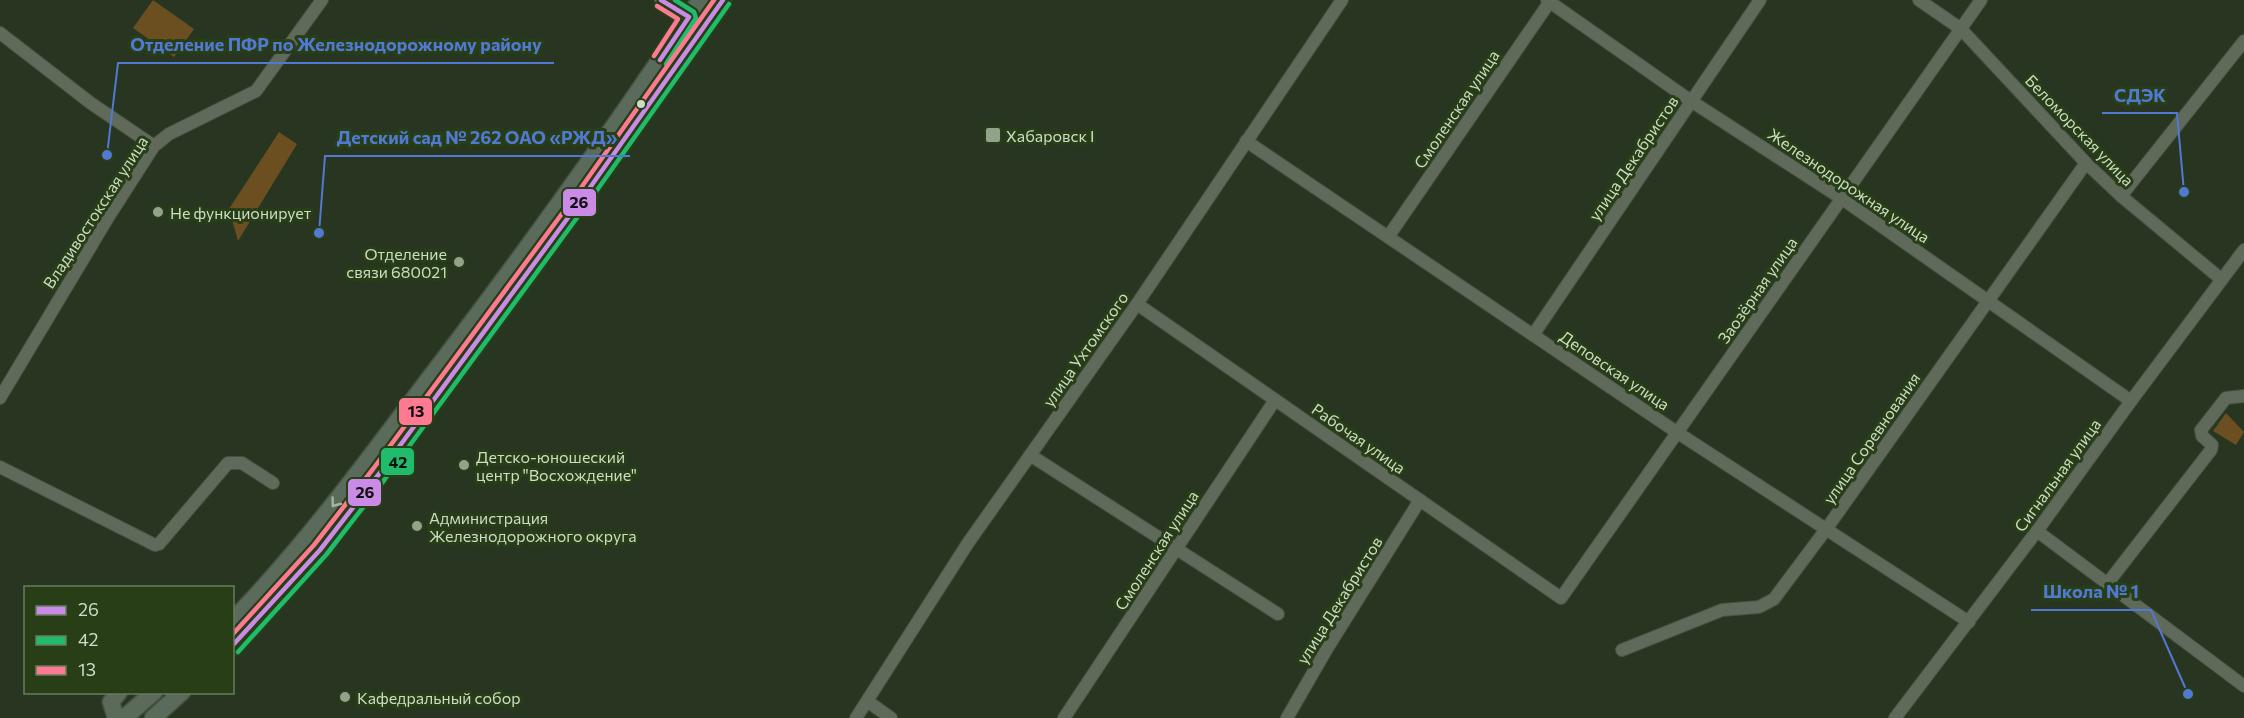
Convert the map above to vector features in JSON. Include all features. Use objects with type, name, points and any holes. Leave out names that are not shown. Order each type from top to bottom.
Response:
[{"type":"main road","points":[[234,619],[316,528],[473,322],[632,101],[700,0]]},
{"type":"main road","points":[[234,645],[336,530],[479,340],[723,0]]},
{"type":"main road","points":[[116,718],[111,702],[118,694]]},
{"type":"main road","points":[[124,718],[153,694]]},
{"type":"main road","points":[[153,718],[181,694]]},
{"type":"street","name":"Владивостокская улица","points":[[0,398],[109,216],[154,146],[169,134],[256,91],[322,0]]},
{"type":"street","points":[[661,0],[704,28]]},
{"type":"street","name":"улица Ухтомского","points":[[855,718],[968,543],[1137,304],[1342,0]]},
{"type":"street","name":"улица Декабристов","points":[[1533,335],[1760,0]]},
{"type":"street","name":"Беломорская улица","points":[[1919,0],[1961,29],[2086,163],[2121,196],[2221,279]]},
{"type":"street","name":"Заозёрная улица","points":[[1561,598],[1981,0]]},
{"type":"street","name":"Железнодорожная улица","points":[[1549,1],[1691,101],[1841,198],[2131,401]]},
{"type":"street","name":"Смоленская улица","points":[[1388,237],[1549,1]]},
{"type":"street","points":[[0,33],[92,104],[154,146]]},
{"type":"street","points":[[2121,196],[2244,41]]},
{"type":"street","name":"Деповская улица","points":[[1246,141],[1678,433],[1969,622]]},
{"type":"street","name":"улица Соревнования","points":[[1622,650],[1722,610],[1759,607],[1774,599],[2086,163]]},
{"type":"street","name":"Сигнальная улица","points":[[1895,718],[2037,531],[2244,250]]},
{"type":"street","name":"Рабочая улица","points":[[1137,304],[1561,598]]},
{"type":"street","points":[[2107,584],[2211,450],[2212,445],[2202,436],[2201,430],[2226,398],[2244,396]]},
{"type":"street","name":"Смоленская улица","points":[[1064,718],[1275,400]]},
{"type":"street","points":[[1030,455],[1278,614]]},
{"type":"street","points":[[0,467],[155,545],[159,544],[228,463],[242,463],[273,483]]},
{"type":"street","name":"улица Декабристов","points":[[1287,718],[1328,647],[1420,500]]},
{"type":"street","points":[[2037,531],[2244,686]]},
{"type":"street","points":[[867,701],[891,718]]},
{"type":"shaded area","points":[[153,0],[194,29],[174,57],[133,28]]},
{"type":"shaded area","points":[[279,132],[297,144],[238,241],[229,209]]},
{"type":"shaded area","points":[[2226,413],[2244,432],[2236,445],[2213,431]]},
{"type":"transit line","name":"26","points":[[660,60],[689,17],[661,0]]},
{"type":"transit line","name":"42","points":[[666,64],[696,18],[694,12],[675,0]]},
{"type":"transit line","name":"13","points":[[234,633],[314,545],[373,469],[578,192],[714,0]]},
{"type":"transit line","name":"26","points":[[234,644],[320,550],[379,474],[584,196],[723,0]]},
{"type":"transit line","name":"42","points":[[238,652],[326,555],[385,479],[590,200],[729,4]]},
{"type":"transit line","name":"13","points":[[654,56],[678,19],[657,6]]},
{"type":"place","name":"Хабаровск I","points":[[993,135]]},
{"type":"place","name":"Отделение ПФР по Железнодорожному району","points":[[107,155]]},
{"type":"place","name":"СДЭК","points":[[2184,192]]},
{"type":"place","name":"Не функционирует","points":[[158,212]]},
{"type":"place","name":"Детский сад № 262 ОАО «РЖД»","points":[[319,233]]},
{"type":"place","name":"Отделение связи 680021","points":[[459,262]]},
{"type":"place","name":"Детско-юношеский центр \"Восхождение\"","points":[[464,465]]},
{"type":"place","name":"Администрация Железнодорожного округа","points":[[417,526]]},
{"type":"place","name":"Школа № 1","points":[[2188,694]]},
{"type":"place","name":"Кафедральный собор","points":[[345,697]]}]
